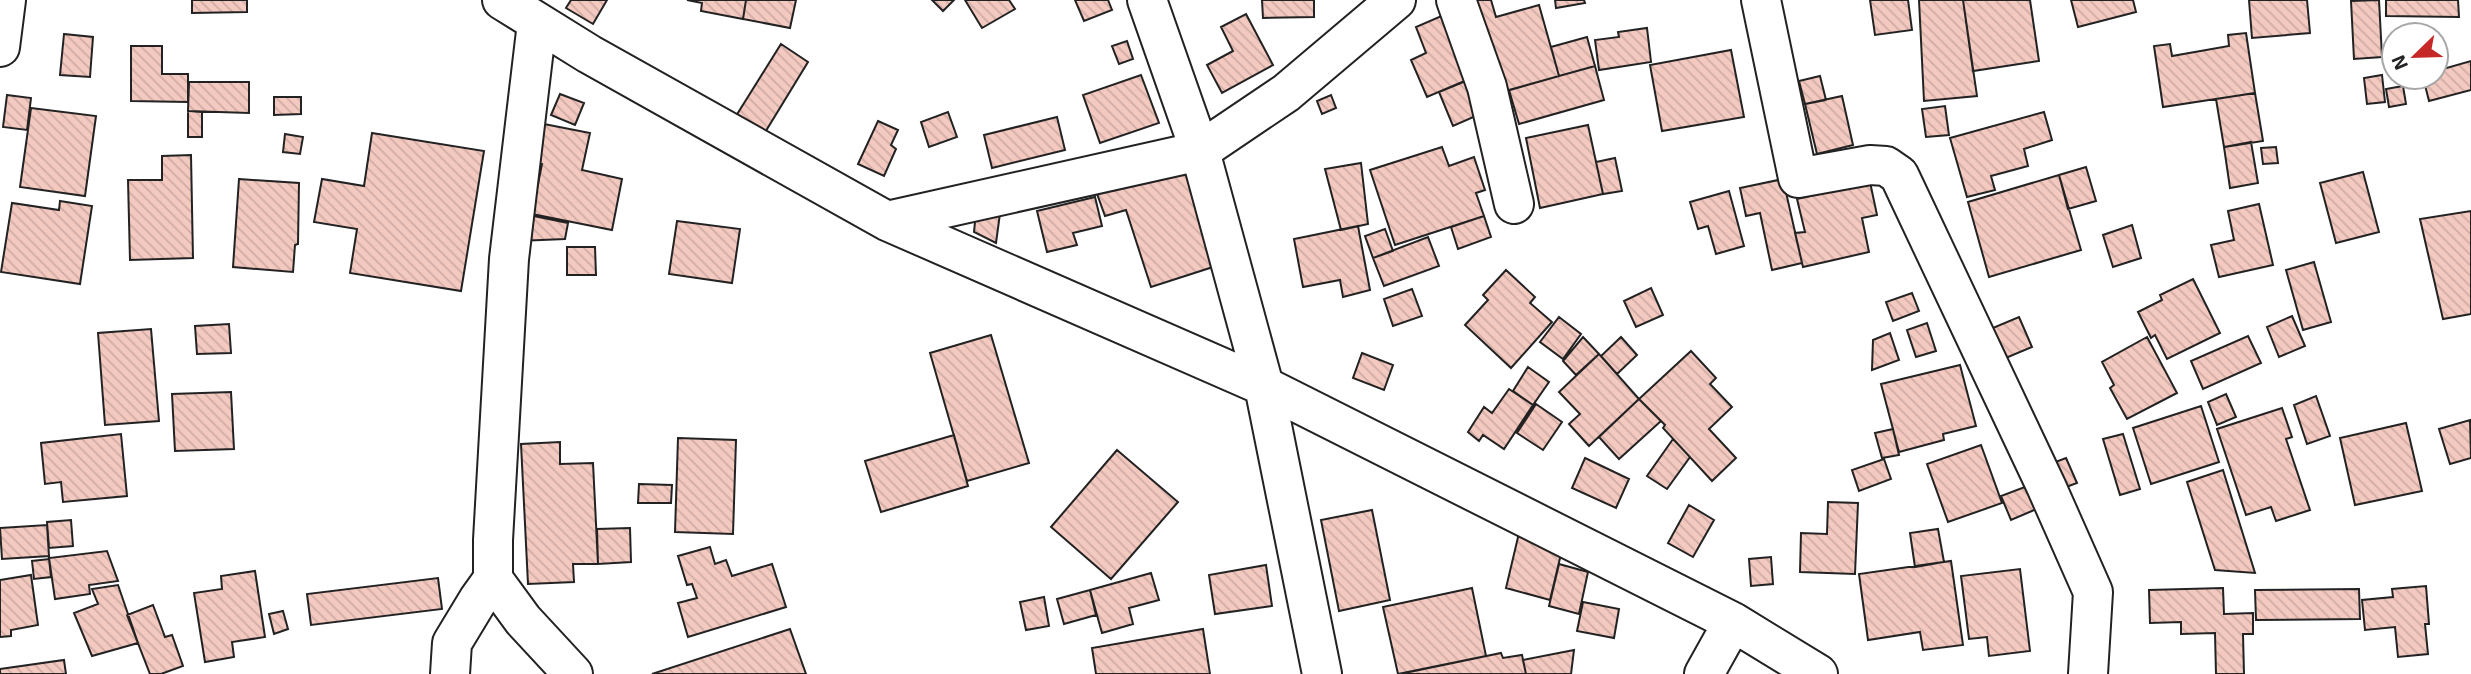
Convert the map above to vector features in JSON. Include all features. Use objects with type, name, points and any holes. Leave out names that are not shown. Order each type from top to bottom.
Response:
[{"type":"street","points":[[0,47],[6,0]]},
{"type":"street","points":[[502,0],[589,54],[887,221],[1264,386],[1733,622],[1818,674]]},
{"type":"street","points":[[1147,0],[1200,151],[1264,386],[1322,674]]},
{"type":"street","points":[[887,221],[1200,151],[1286,93],[1396,0]]},
{"type":"street","points":[[1456,0],[1487,87],[1514,204]]},
{"type":"street","points":[[1761,0],[1798,178],[1870,165],[1886,166],[1899,175],[1910,197],[2093,592],[2088,674]]},
{"type":"street","points":[[450,674],[452,643],[493,579],[509,259],[537,23]]},
{"type":"street","points":[[493,579],[523,620],[573,674]]},
{"type":"street","points":[[1704,674],[1733,622]]},
{"type":"building","points":[[192,0],[247,0],[247,12],[192,13]]},
{"type":"building","points":[[571,0],[607,0],[593,24],[566,8]]},
{"type":"building","points":[[687,0],[746,0],[743,19],[701,11],[702,3]]},
{"type":"building","points":[[746,0],[796,0],[790,28],[743,19]]},
{"type":"building","points":[[932,0],[954,0],[943,11]]},
{"type":"building","points":[[965,0],[1009,0],[1015,9],[982,28]]},
{"type":"building","points":[[1075,0],[1108,0],[1112,10],[1084,21]]},
{"type":"building","points":[[1262,0],[1314,0],[1314,17],[1263,18]]},
{"type":"building","points":[[1463,0],[1491,0],[1496,17],[1539,5],[1559,76],[1496,94]]},
{"type":"building","points":[[1555,0],[1584,0],[1585,3],[1556,8]]},
{"type":"building","points":[[1870,0],[1908,0],[1912,30],[1875,35]]},
{"type":"building","points":[[1919,0],[1963,0],[1977,96],[1924,101]]},
{"type":"building","points":[[1963,0],[2030,0],[2039,61],[1973,71]]},
{"type":"building","points":[[2071,0],[2133,0],[2136,12],[2078,27]]},
{"type":"building","points":[[2249,0],[2307,0],[2310,33],[2252,38]]},
{"type":"building","points":[[2379,0],[2380,57],[2354,59],[2351,1]]},
{"type":"building","points":[[2386,0],[2458,0],[2459,17],[2386,16]]},
{"type":"building","points":[[1246,14],[1273,65],[1222,93],[1207,65],[1233,51],[1221,27]]},
{"type":"building","points":[[1446,14],[1474,77],[1427,97],[1411,60],[1426,53],[1416,27]]},
{"type":"building","points":[[1647,28],[1651,62],[1599,70],[1595,40],[1619,37],[1618,32]]},
{"type":"building","points":[[2246,33],[2255,93],[2163,107],[2154,46],[2170,44],[2172,56],[2229,46],[2228,35]]},
{"type":"building","points":[[64,34],[93,37],[90,77],[60,75]]},
{"type":"building","points":[[1587,37],[1595,66],[1559,76],[1551,47]]},
{"type":"building","points":[[1127,41],[1133,59],[1119,64],[1112,46]]},
{"type":"building","points":[[781,44],[808,62],[764,134],[736,116]]},
{"type":"building","points":[[131,46],[162,46],[162,74],[188,74],[188,102],[131,101]]},
{"type":"building","points":[[1731,50],[1744,117],[1662,131],[1650,65]]},
{"type":"building","points":[[2471,61],[2471,90],[2429,101],[2426,91],[2450,91],[2450,67]]},
{"type":"building","points":[[1595,66],[1604,100],[1519,124],[1509,90]]},
{"type":"building","points":[[1141,75],[1159,123],[1100,143],[1083,95]]},
{"type":"building","points":[[2380,75],[2380,91],[2384,91],[2385,102],[2367,104],[2364,78]]},
{"type":"building","points":[[1820,76],[1826,100],[1805,104],[1799,81]]},
{"type":"building","points":[[1473,78],[1485,112],[1453,126],[1439,92]]},
{"type":"building","points":[[189,82],[249,82],[249,113],[188,111]]},
{"type":"building","points":[[2386,91],[2404,91],[2406,104],[2389,107]]},
{"type":"building","points":[[2255,93],[2263,141],[2224,147],[2216,99]]},
{"type":"building","points":[[560,94],[584,103],[575,125],[551,115]]},
{"type":"building","points":[[7,95],[31,98],[27,130],[3,127]]},
{"type":"building","points":[[1331,95],[1336,108],[1322,114],[1317,101]]},
{"type":"building","points":[[1842,96],[1853,145],[1817,154],[1805,104]]},
{"type":"building","points":[[274,97],[301,97],[301,114],[274,115]]},
{"type":"building","points":[[1945,106],[1949,135],[1926,137],[1922,109]]},
{"type":"building","points":[[31,108],[96,116],[85,196],[20,187]]},
{"type":"building","points":[[188,111],[202,112],[202,137],[188,137]]},
{"type":"building","points":[[948,112],[957,137],[929,147],[921,122]]},
{"type":"building","points":[[2044,112],[2052,140],[2024,149],[2028,166],[1991,176],[1995,190],[1967,197],[1950,138]]},
{"type":"building","points":[[1057,117],[1065,150],[992,168],[984,135]]},
{"type":"building","points":[[878,121],[898,130],[891,145],[896,149],[884,176],[858,164]]},
{"type":"building","points":[[544,124],[590,133],[582,170],[622,179],[612,230],[532,214],[542,164],[536,163]]},
{"type":"building","points":[[1588,125],[1603,194],[1540,208],[1526,138]]},
{"type":"building","points":[[372,133],[484,151],[461,291],[350,273],[357,229],[314,222],[322,179],[364,186]]},
{"type":"building","points":[[285,134],[303,137],[300,154],[283,152]]},
{"type":"building","points":[[2251,142],[2258,183],[2230,188],[2224,147]]},
{"type":"building","points":[[1442,147],[1449,166],[1474,157],[1485,190],[1476,193],[1484,216],[1395,245],[1370,170]]},
{"type":"building","points":[[2276,147],[2278,163],[2263,164],[2261,148]]},
{"type":"building","points":[[191,155],[193,258],[130,260],[128,180],[162,180],[162,156]]},
{"type":"building","points":[[1615,158],[1622,191],[1603,194],[1596,162]]},
{"type":"building","points":[[1361,163],[1368,224],[1341,230],[1325,169]]},
{"type":"building","points":[[2086,167],[2096,201],[2068,209],[2059,175]]},
{"type":"building","points":[[1185,170],[1216,266],[1151,287],[1126,210],[1105,216],[1096,191]]},
{"type":"building","points":[[2363,172],[2379,232],[2336,243],[2320,183]]},
{"type":"building","points":[[2059,175],[2081,250],[1989,277],[1968,202]]},
{"type":"building","points":[[239,179],[299,183],[298,244],[295,245],[293,272],[233,267]]},
{"type":"building","points":[[1783,179],[1802,263],[1772,270],[1760,213],[1746,216],[1740,188]]},
{"type":"building","points":[[1870,182],[1877,215],[1862,218],[1869,252],[1803,267],[1795,233],[1805,232],[1797,199]]},
{"type":"building","points":[[1729,191],[1744,246],[1716,254],[1708,226],[1698,229],[1690,202]]},
{"type":"building","points":[[1095,197],[1102,226],[1073,233],[1077,245],[1047,252],[1037,211]]},
{"type":"building","points":[[60,201],[92,206],[80,284],[1,272],[12,203],[59,210]]},
{"type":"building","points":[[2259,204],[2273,265],[2219,277],[2211,245],[2234,240],[2228,211]]},
{"type":"building","points":[[1001,206],[996,243],[974,232],[976,212]]},
{"type":"building","points":[[2471,211],[2471,314],[2443,319],[2420,219]]},
{"type":"building","points":[[524,214],[568,223],[565,239],[518,241]]},
{"type":"building","points":[[1484,216],[1491,237],[1458,249],[1451,227]]},
{"type":"building","points":[[677,221],[740,229],[732,283],[669,274]]},
{"type":"building","points":[[2132,225],[2141,258],[2113,267],[2103,235]]},
{"type":"building","points":[[1358,226],[1370,290],[1343,297],[1340,280],[1303,287],[1294,239]]},
{"type":"building","points":[[1385,229],[1393,251],[1373,258],[1365,236]]},
{"type":"building","points":[[1428,237],[1439,266],[1384,286],[1373,258]]},
{"type":"building","points":[[567,247],[595,247],[596,275],[567,275]]},
{"type":"building","points":[[2314,262],[2331,322],[2303,330],[2286,270]]},
{"type":"building","points":[[1506,270],[1535,297],[1530,303],[1552,322],[1511,368],[1465,325],[1488,300],[1483,295]]},
{"type":"building","points":[[2193,279],[2220,333],[2167,359],[2155,335],[2151,338],[2138,312],[2162,300],[2160,295]]},
{"type":"building","points":[[1651,288],[1663,315],[1636,327],[1624,301]]},
{"type":"building","points":[[1412,289],[1422,316],[1393,326],[1384,299]]},
{"type":"building","points":[[1912,293],[1919,311],[1893,321],[1886,302]]},
{"type":"building","points":[[2292,316],[2305,346],[2279,357],[2267,327]]},
{"type":"building","points":[[1559,317],[1581,334],[1563,359],[1540,342]]},
{"type":"building","points":[[2019,317],[2032,347],[2001,360],[1988,330]]},
{"type":"building","points":[[1927,323],[1936,351],[1916,357],[1907,330]]},
{"type":"building","points":[[229,324],[231,353],[197,354],[195,326]]},
{"type":"building","points":[[151,329],[159,421],[105,425],[98,333]]},
{"type":"building","points":[[1890,333],[1899,360],[1872,370],[1873,340]]},
{"type":"building","points":[[991,335],[1029,463],[967,481],[930,353]]},
{"type":"building","points":[[2248,336],[2261,363],[2203,389],[2191,361]]},
{"type":"building","points":[[1583,337],[1599,354],[1576,375],[1563,361]]},
{"type":"building","points":[[1621,337],[1637,355],[1617,374],[1601,356]]},
{"type":"building","points":[[2147,337],[2177,393],[2127,419],[2110,388],[2114,385],[2102,362]]},
{"type":"building","points":[[1691,351],[1716,378],[1710,384],[1732,407],[1709,429],[1736,458],[1712,481],[1663,428],[1665,425],[1639,399]]},
{"type":"building","points":[[1362,353],[1393,365],[1384,390],[1353,378]]},
{"type":"building","points":[[1599,354],[1639,399],[1589,446],[1569,424],[1580,414],[1559,392]]},
{"type":"building","points":[[1960,365],[1976,426],[1943,434],[1944,440],[1899,452],[1881,384]]},
{"type":"building","points":[[1528,367],[1549,382],[1533,405],[1513,391]]},
{"type":"building","points":[[1509,389],[1533,405],[1504,449],[1483,435],[1479,441],[1468,432],[1484,407],[1492,413]]},
{"type":"building","points":[[231,392],[234,449],[175,451],[172,394]]},
{"type":"building","points":[[2226,394],[2236,417],[2217,425],[2208,402]]},
{"type":"building","points":[[2316,396],[2330,436],[2307,444],[2294,405]]},
{"type":"building","points":[[1639,399],[1661,421],[1619,459],[1599,437]]},
{"type":"building","points":[[1536,404],[1562,422],[1543,450],[1517,433]]},
{"type":"building","points":[[2201,406],[2219,462],[2151,484],[2133,428]]},
{"type":"building","points":[[2282,408],[2292,437],[2286,439],[2310,510],[2276,521],[2271,507],[2246,515],[2217,429]]},
{"type":"building","points":[[2470,420],[2471,458],[2450,464],[2439,429]]},
{"type":"building","points":[[2406,423],[2422,491],[2355,505],[2340,438]]},
{"type":"building","points":[[1893,429],[1899,455],[1882,458],[1875,433]]},
{"type":"building","points":[[121,434],[127,496],[63,502],[61,482],[45,484],[41,443]]},
{"type":"building","points":[[2123,434],[2140,489],[2120,495],[2103,439]]},
{"type":"building","points":[[954,435],[968,486],[881,512],[865,461]]},
{"type":"building","points":[[678,438],[736,440],[733,534],[675,532]]},
{"type":"building","points":[[1673,439],[1690,457],[1667,489],[1647,476]]},
{"type":"building","points":[[560,442],[560,464],[593,463],[598,564],[573,564],[574,582],[528,584],[521,444]]},
{"type":"building","points":[[1981,445],[2002,503],[1948,522],[1927,464]]},
{"type":"building","points":[[1117,450],[1178,502],[1111,579],[1051,527]]},
{"type":"building","points":[[1585,458],[1629,479],[1616,508],[1572,488]]},
{"type":"building","points":[[2066,458],[2077,483],[2061,489],[2050,464]]},
{"type":"building","points":[[1884,459],[1891,479],[1859,491],[1852,470]]},
{"type":"building","points":[[2223,470],[2255,573],[2215,570],[2187,482]]},
{"type":"building","points":[[639,484],[672,485],[671,503],[638,503]]},
{"type":"building","points":[[2030,485],[2039,508],[2011,520],[2001,496]]},
{"type":"building","points":[[1828,502],[1858,503],[1855,574],[1800,572],[1801,533],[1827,534]]},
{"type":"building","points":[[1689,505],[1714,520],[1693,557],[1668,543]]},
{"type":"building","points":[[1372,510],[1390,600],[1339,611],[1321,520]]},
{"type":"building","points":[[71,520],[73,546],[49,548],[47,522]]},
{"type":"building","points":[[47,525],[49,556],[2,559],[0,528]]},
{"type":"building","points":[[630,528],[631,562],[598,564],[597,529]]},
{"type":"building","points":[[1938,529],[1944,562],[1915,567],[1910,533]]},
{"type":"building","points":[[1519,533],[1561,554],[1550,600],[1506,588]]},
{"type":"building","points":[[710,547],[715,564],[726,560],[732,576],[772,564],[786,607],[688,637],[678,603],[697,598],[692,584],[687,585],[678,556]]},
{"type":"building","points":[[107,551],[118,581],[89,585],[90,594],[55,599],[49,558]]},
{"type":"building","points":[[1771,557],[1773,584],[1751,586],[1749,559]]},
{"type":"building","points":[[49,559],[51,577],[34,579],[32,561]]},
{"type":"building","points":[[1951,561],[1963,645],[1923,650],[1920,632],[1868,640],[1859,574]]},
{"type":"building","points":[[1559,564],[1588,572],[1579,614],[1549,606]]},
{"type":"building","points":[[1266,565],[1272,606],[1215,614],[1209,575]]},
{"type":"building","points":[[2020,569],[2030,651],[1989,656],[1987,637],[1969,639],[1961,576]]},
{"type":"building","points":[[255,571],[265,637],[232,642],[234,657],[205,662],[194,593],[222,589],[221,576]]},
{"type":"building","points":[[1151,573],[1159,600],[1129,608],[1133,624],[1102,633],[1090,590]]},
{"type":"building","points":[[31,575],[38,625],[11,630],[11,636],[0,637],[0,580]]},
{"type":"building","points":[[438,578],[442,609],[311,625],[307,594]]},
{"type":"building","points":[[118,585],[138,643],[92,656],[74,613],[98,604],[92,589]]},
{"type":"building","points":[[2426,586],[2429,624],[2425,624],[2428,654],[2398,657],[2395,627],[2365,630],[2362,600],[2393,597],[2392,589]]},
{"type":"building","points":[[1472,588],[1486,656],[1398,674],[1383,607]]},
{"type":"building","points":[[2223,588],[2224,614],[2253,613],[2253,634],[2243,634],[2244,674],[2216,674],[2215,633],[2181,634],[2181,622],[2150,623],[2149,590]]},
{"type":"building","points":[[2359,589],[2360,619],[2256,620],[2255,590]]},
{"type":"building","points":[[1090,590],[1096,615],[1064,624],[1057,599]]},
{"type":"building","points":[[1044,597],[1049,626],[1026,630],[1020,602]]},
{"type":"building","points":[[1583,602],[1619,609],[1614,638],[1577,631]]},
{"type":"building","points":[[153,605],[165,637],[172,635],[183,666],[161,674],[150,674],[127,615]]},
{"type":"building","points":[[283,611],[288,629],[274,634],[269,614]]},
{"type":"building","points":[[790,629],[806,674],[652,674]]},
{"type":"building","points":[[1203,629],[1210,674],[1096,674],[1092,648]]},
{"type":"building","points":[[1574,650],[1571,674],[1526,674],[1523,660]]},
{"type":"building","points":[[1501,653],[1503,658],[1522,655],[1526,674],[1400,674]]},
{"type":"building","points":[[64,660],[66,674],[0,674],[0,669]]}]
